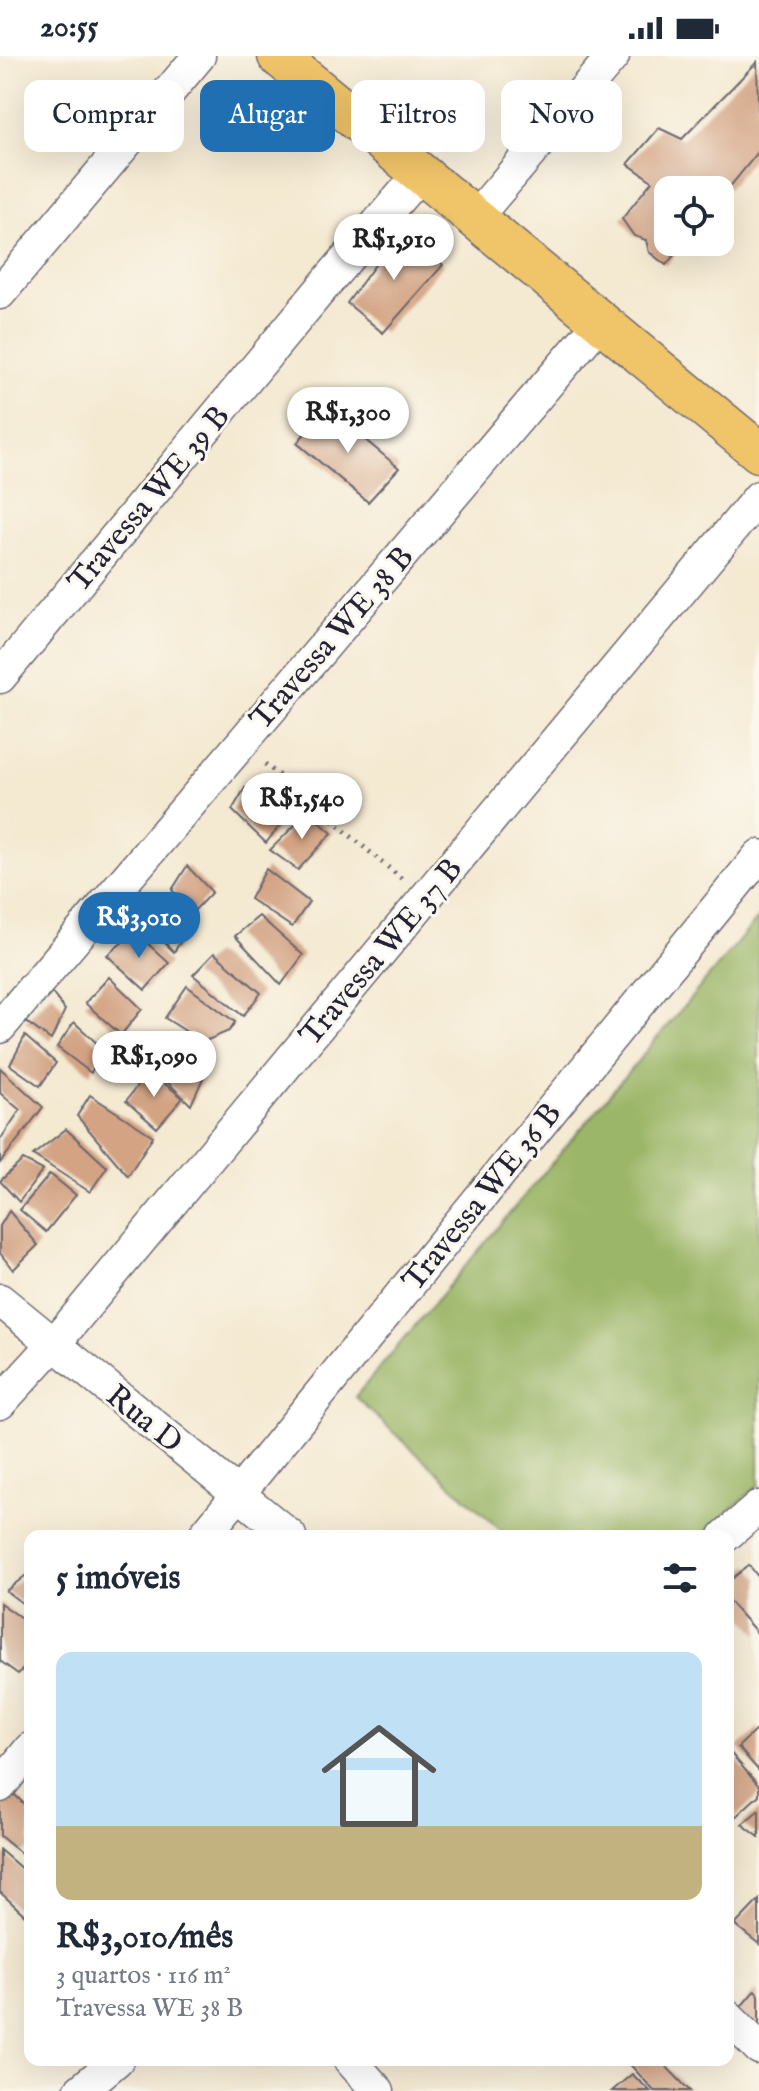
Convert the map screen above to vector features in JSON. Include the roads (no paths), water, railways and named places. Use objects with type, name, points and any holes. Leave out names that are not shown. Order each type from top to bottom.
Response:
[{"type":"main road","points":[[278,56],[759,451]]},
{"type":"street","points":[[0,293],[199,56]]},
{"type":"street","points":[[475,218],[613,56]]},
{"type":"street","name":"Travessa WE 39 B","points":[[0,677],[421,173]]},
{"type":"street","name":"Travessa WE 38 B","points":[[0,1027],[601,321]]},
{"type":"street","name":"Travessa WE 37 B","points":[[0,1403],[54,1344],[759,497]]},
{"type":"street","name":"Travessa WE 36 B","points":[[209,1530],[759,856]]},
{"type":"street","name":"Rua D","points":[[0,1300],[283,1530]]},
{"type":"street","points":[[732,1530],[759,1507]]},
{"type":"street","points":[[0,1786],[24,1756]]},
{"type":"street","points":[[734,2023],[759,2048]]},
{"type":"street","points":[[80,2091],[110,2066]]},
{"type":"street","points":[[355,2066],[378,2091]]}]
